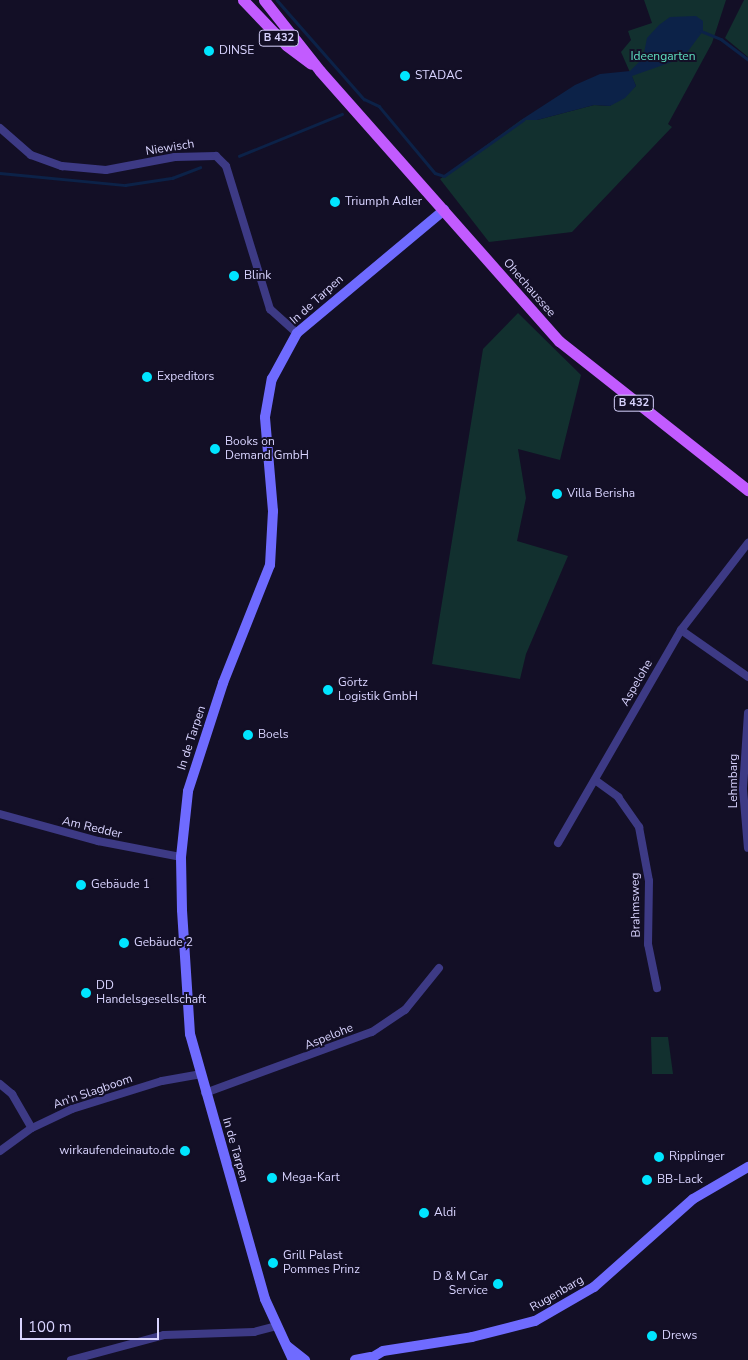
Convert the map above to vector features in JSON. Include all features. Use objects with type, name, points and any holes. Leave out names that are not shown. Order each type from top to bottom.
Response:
[{"type":"main road","name":"Ohechaussee","points":[[243,0],[286,46],[320,71]]},
{"type":"main road","name":"Ohechaussee","points":[[264,0],[320,71],[559,341],[748,490]]},
{"type":"street","name":"Niewisch","points":[[0,128],[31,155],[62,166],[106,170],[175,158],[216,156],[226,166],[270,309],[297,334]]},
{"type":"street","name":"In de Tarpen","points":[[293,1360],[276,1326],[200,1074],[185,983],[181,857],[188,791],[223,683],[270,565],[273,512],[264,417],[272,379],[297,334],[444,210]]},
{"type":"street","name":"Aspelohe","points":[[558,843],[681,630],[748,542]]},
{"type":"street","points":[[681,630],[748,677]]},
{"type":"street","name":"Lehmbarg","points":[[748,713],[743,789],[748,848]]},
{"type":"street","name":"Brahmsweg","points":[[595,780],[618,797],[639,827],[649,881],[650,960],[657,988]]},
{"type":"street","name":"Am Redder","points":[[0,814],[98,841],[181,857]]},
{"type":"street","name":"Aspelohe","points":[[206,1093],[372,1032],[405,1010],[439,968]]},
{"type":"street","name":"An'n Slagboom","points":[[0,1151],[32,1128],[72,1109],[162,1080],[200,1074]]},
{"type":"street","points":[[0,1084],[12,1094],[32,1128]]},
{"type":"street","name":"Rugenbarg","points":[[355,1360],[535,1322],[594,1288],[693,1200],[748,1167]]},
{"type":"street","points":[[71,1360],[164,1335],[254,1332],[276,1326]]},
{"type":"street","name":"In de Tarpen","points":[[284,1344],[305,1360]]},
{"type":"green space","name":"Ideengarten","points":[[644,0],[726,0],[712,43],[668,124],[672,127],[572,232],[489,242],[440,179],[521,120],[537,120],[594,105],[610,106],[636,86],[621,52],[631,40],[628,31],[652,23]]},
{"type":"green space","points":[[744,0],[748,0],[748,57],[725,38]]},
{"type":"green space","points":[[518,313],[581,375],[560,460],[518,449],[526,498],[517,541],[568,556],[526,654],[520,679],[432,664],[483,349]]},
{"type":"green space","points":[[651,1037],[668,1037],[673,1074],[652,1074]]},
{"type":"water","points":[[696,16],[703,21],[703,31],[683,58],[632,76],[636,86],[625,98],[610,106],[594,105],[537,120],[521,120],[575,85],[600,74],[630,71],[643,58],[647,38],[659,25],[670,17]]},
{"type":"waterway","points":[[277,0],[364,99],[379,106],[435,173],[444,176],[523,120]]},
{"type":"waterway","points":[[701,31],[721,39],[748,59]]},
{"type":"waterway","points":[[239,156],[342,114]]},
{"type":"waterway","points":[[0,173],[125,185],[172,178],[200,167]]},
{"type":"place","name":"DINSE","points":[[209,51]]},
{"type":"place","name":"STADAC","points":[[405,76]]},
{"type":"place","name":"Triumph Adler","points":[[335,202]]},
{"type":"place","name":"Blink","points":[[234,276]]},
{"type":"place","name":"Expeditors","points":[[147,377]]},
{"type":"place","name":"Books on Demand GmbH","points":[[215,449]]},
{"type":"place","name":"Villa Berisha","points":[[557,494]]},
{"type":"place","name":"Görtz Logistik GmbH","points":[[328,690]]},
{"type":"place","name":"Boels","points":[[248,735]]},
{"type":"place","name":"Gebäude 1","points":[[81,885]]},
{"type":"place","name":"Gebäude 2","points":[[124,943]]},
{"type":"place","name":"DD Handelsgesellschaft","points":[[86,993]]},
{"type":"place","name":"wirkaufendeinauto.de","points":[[185,1151]]},
{"type":"place","name":"Ripplinger","points":[[659,1157]]},
{"type":"place","name":"Mega-Kart","points":[[272,1178]]},
{"type":"place","name":"BB-Lack","points":[[647,1180]]},
{"type":"place","name":"Aldi","points":[[424,1213]]},
{"type":"place","name":"Grill Palast Pommes Prinz","points":[[273,1263]]},
{"type":"place","name":"D & M Car Service","points":[[498,1284]]},
{"type":"place","name":"Drews","points":[[652,1336]]}]
